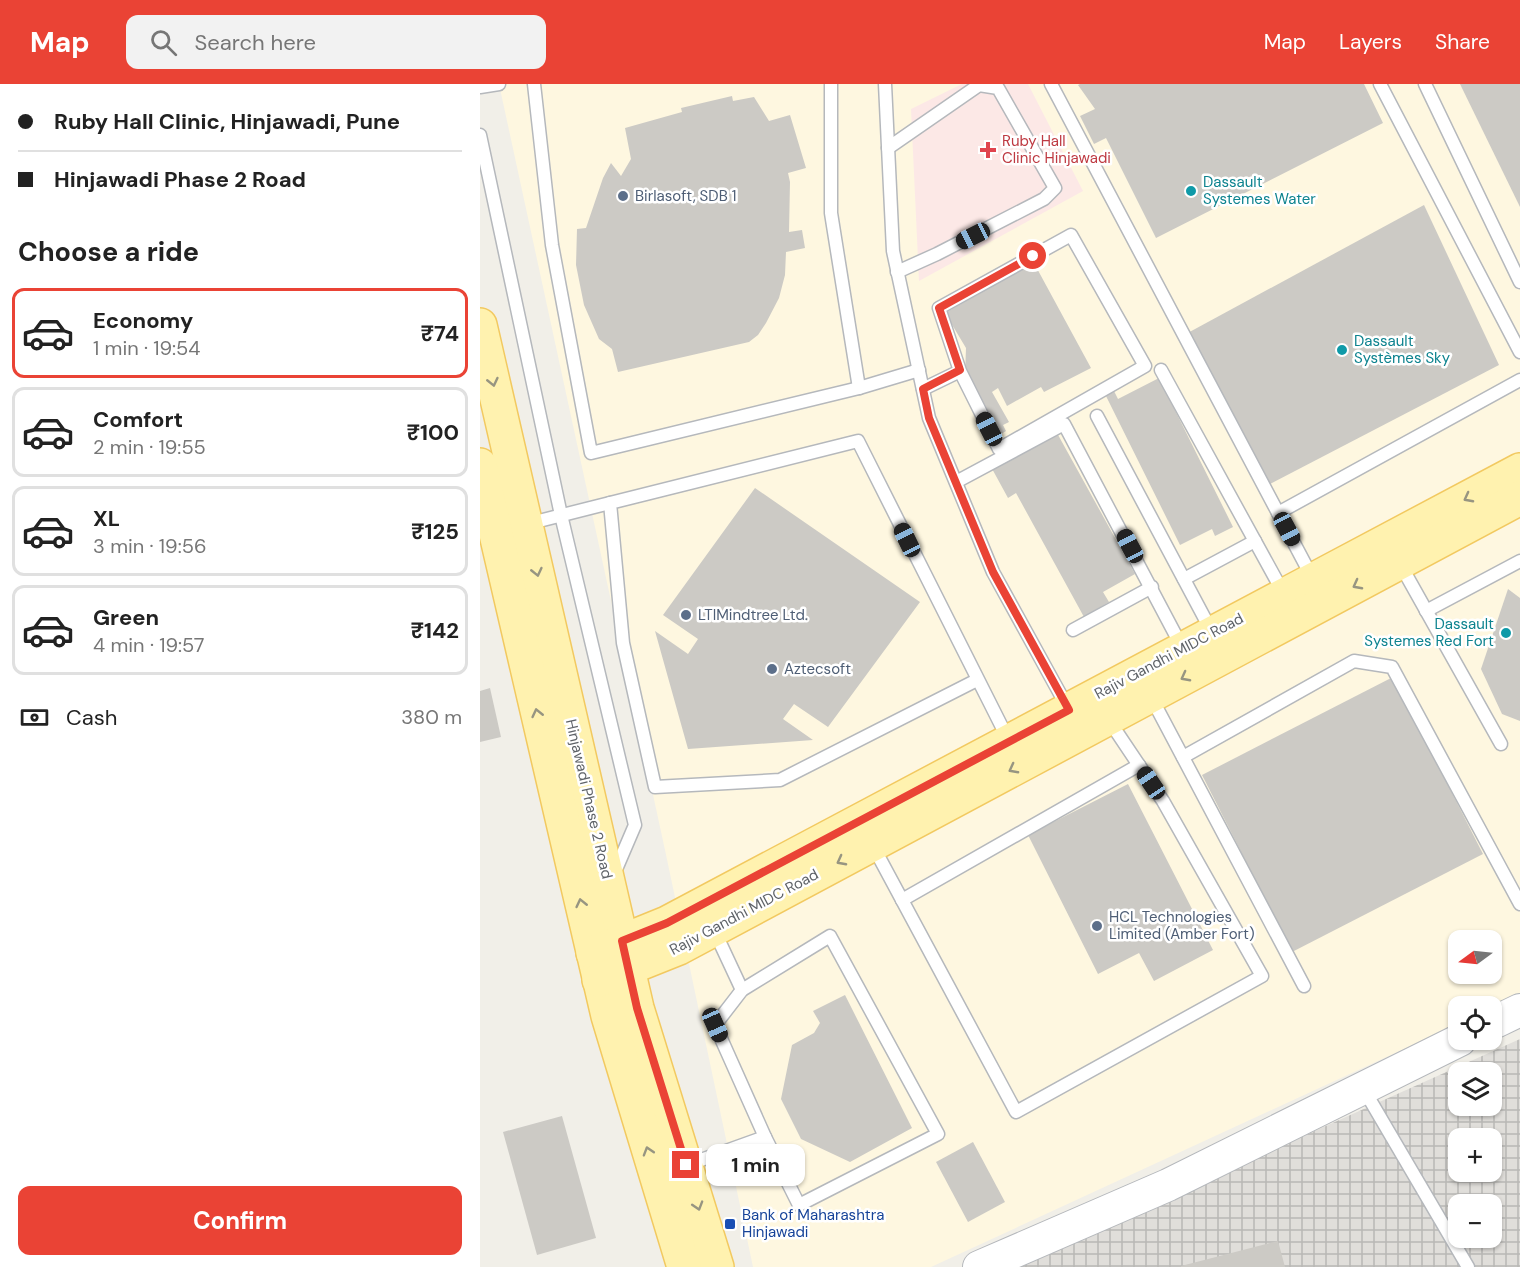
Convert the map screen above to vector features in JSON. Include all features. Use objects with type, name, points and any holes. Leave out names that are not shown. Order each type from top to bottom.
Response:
[{"type":"main road","name":"Hinjawadi Phase 2 Road","points":[[480,326],[609,886],[611,961],[608,1016],[684,1267]]},
{"type":"main road","name":"Hinjawadi Phase 2 Road","points":[[480,465],[611,961],[637,1008],[717,1267]]},
{"type":"main road","name":"Rajiv Gandhi MIDC Road","points":[[611,961],[679,948],[873,844],[1082,721],[1183,649],[1520,470]]},
{"type":"main road","name":"Rajiv Gandhi MIDC Road","points":[[611,961],[667,923],[1009,742],[1082,721],[1150,696],[1520,498]]},
{"type":"street","points":[[1502,1019],[1520,1010]]},
{"type":"street","points":[[979,1267],[1168,1185],[1448,1046]]},
{"type":"lane","points":[[480,87],[499,84]]},
{"type":"lane","points":[[534,84],[552,245],[591,453],[859,388],[919,370]]},
{"type":"lane","points":[[831,84],[831,213],[859,388]]},
{"type":"lane","points":[[873,844],[1016,1112],[1262,976],[1163,801],[1139,765],[1082,721],[993,572],[929,418],[893,251],[885,84]]},
{"type":"lane","points":[[1051,84],[1313,579]]},
{"type":"lane","points":[[1380,84],[1520,352]]},
{"type":"lane","points":[[1425,84],[1520,282]]},
{"type":"lane","points":[[888,148],[979,85],[998,88],[1055,188],[1044,199],[897,272]]},
{"type":"lane","points":[[480,135],[561,515],[635,825],[609,886]]},
{"type":"lane","points":[[1071,235],[1145,366],[999,449],[960,370],[939,308],[1071,235]]},
{"type":"lane","points":[[923,389],[960,370]]},
{"type":"lane","points":[[1161,370],[1285,595]]},
{"type":"lane","points":[[1278,513],[1520,380]]},
{"type":"lane","points":[[1097,416],[1213,633]]},
{"type":"lane","points":[[956,482],[1064,424],[1183,649]]},
{"type":"lane","points":[[526,524],[858,441],[1009,742]]},
{"type":"lane","points":[[610,503],[623,643],[655,786],[780,780],[977,680]]},
{"type":"lane","points":[[1184,579],[1255,541]]},
{"type":"lane","points":[[1426,611],[1520,561]]},
{"type":"lane","points":[[1400,563],[1501,744]]},
{"type":"lane","points":[[1073,630],[1152,587]]},
{"type":"lane","points":[[1183,757],[1354,661],[1392,667],[1520,904]]},
{"type":"lane","points":[[1150,696],[1304,986]]},
{"type":"lane","points":[[902,900],[1139,765]]},
{"type":"lane","points":[[713,929],[742,990]]},
{"type":"lane","points":[[830,936],[938,1134],[799,1205],[765,1137],[715,1025],[742,990],[830,936]]},
{"type":"lane","points":[[1363,1087],[1467,1267]]},
{"type":"lane","points":[[686,1165],[765,1137]]},
{"type":"shaded area","points":[[499,84],[1520,84],[1520,996],[1502,1004],[1502,996],[1448,996],[1448,1029],[931,1267],[753,1267]]},
{"type":"shaded area","name":"Ruby Hall Clinic Hinjawadi","points":[[962,84],[1028,84],[1083,191],[919,281],[911,109]]},
{"type":"shaded area","points":[[1520,1039],[1520,1267],[1011,1267],[1448,1071],[1448,1116],[1502,1116],[1502,1062],[1469,1062],[1495,1050],[1502,1050],[1502,1047]]},
{"type":"building","name":"Dassault Systemes Water","points":[[1364,84],[1383,123],[1156,238],[1106,138],[1094,144],[1080,116],[1095,109],[1078,85]]},
{"type":"building","points":[[1460,84],[1520,84],[1520,207]]},
{"type":"building","points":[[732,96],[733,101],[754,97],[769,121],[790,115],[806,168],[788,173],[790,182],[789,232],[802,230],[805,248],[786,252],[785,275],[779,298],[758,335],[749,342],[618,372],[612,349],[599,339],[584,305],[576,265],[577,229],[586,228],[603,178],[611,163],[621,176],[631,159],[625,128],[682,112],[681,108]]},
{"type":"building","name":"Dassault Systèmes Sky","points":[[1424,205],[1499,365],[1264,487],[1184,335]]},
{"type":"building","points":[[1034,263],[1091,368],[1044,392],[1041,387],[1007,406],[998,388],[992,392],[1009,422],[1003,425],[1006,431],[998,436],[965,375],[966,348],[945,313]]},
{"type":"building","points":[[1159,378],[1233,527],[1215,536],[1212,529],[1180,545],[1106,396],[1114,391],[1118,399]]},
{"type":"building","points":[[1057,433],[1135,574],[1103,592],[1109,602],[1084,617],[1016,493],[1008,498],[990,465]]},
{"type":"building","points":[[755,488],[920,602],[828,727],[794,704],[783,719],[813,740],[688,749],[655,631],[688,654],[698,639],[663,615]]},
{"type":"building","name":"Dassault Systemes Red Fort","points":[[1508,589],[1520,598],[1520,721],[1502,714],[1481,669]]},
{"type":"building","points":[[1393,677],[1483,854],[1292,952],[1202,775]]},
{"type":"building","points":[[490,688],[501,737],[480,742],[480,691]]},
{"type":"building","points":[[1128,784],[1213,950],[1154,981],[1139,953],[1098,974],[1028,835]]},
{"type":"building","points":[[845,995],[912,1128],[850,1162],[801,1139],[781,1099],[792,1045],[814,1033],[820,1023],[813,1011]]},
{"type":"building","points":[[562,1116],[596,1238],[537,1255],[503,1132]]},
{"type":"building","points":[[973,1142],[1005,1202],[968,1222],[936,1162]]},
{"type":"building","points":[[1278,1241],[1285,1267],[1181,1267],[1181,1266]]},
{"type":"place","name":"Ruby Hall Clinic Hinjawadi","points":[[988,150]]},
{"type":"place","name":"Dassault Systemes Water","points":[[1191,191]]},
{"type":"place","name":"Birlasoft, SDB 1","points":[[623,196]]},
{"type":"place","name":"Dassault Systèmes Sky","points":[[1342,350]]},
{"type":"place","name":"LTIMindtree Ltd.","points":[[686,615]]},
{"type":"place","name":"Dassault Systemes Red Fort","points":[[1506,633]]},
{"type":"place","name":"Aztecsoft","points":[[772,669]]},
{"type":"place","name":"HCL Technologies Limited (Amber Fort)","points":[[1097,926]]},
{"type":"place","name":"Bank of Maharashtra Hinjawadi","points":[[730,1224]]},
{"type":"route","points":[[686,1165],[637,1008],[622,941],[667,923],[1069,710],[993,572],[929,418],[923,389],[960,370],[939,308],[1033,256]]}]
